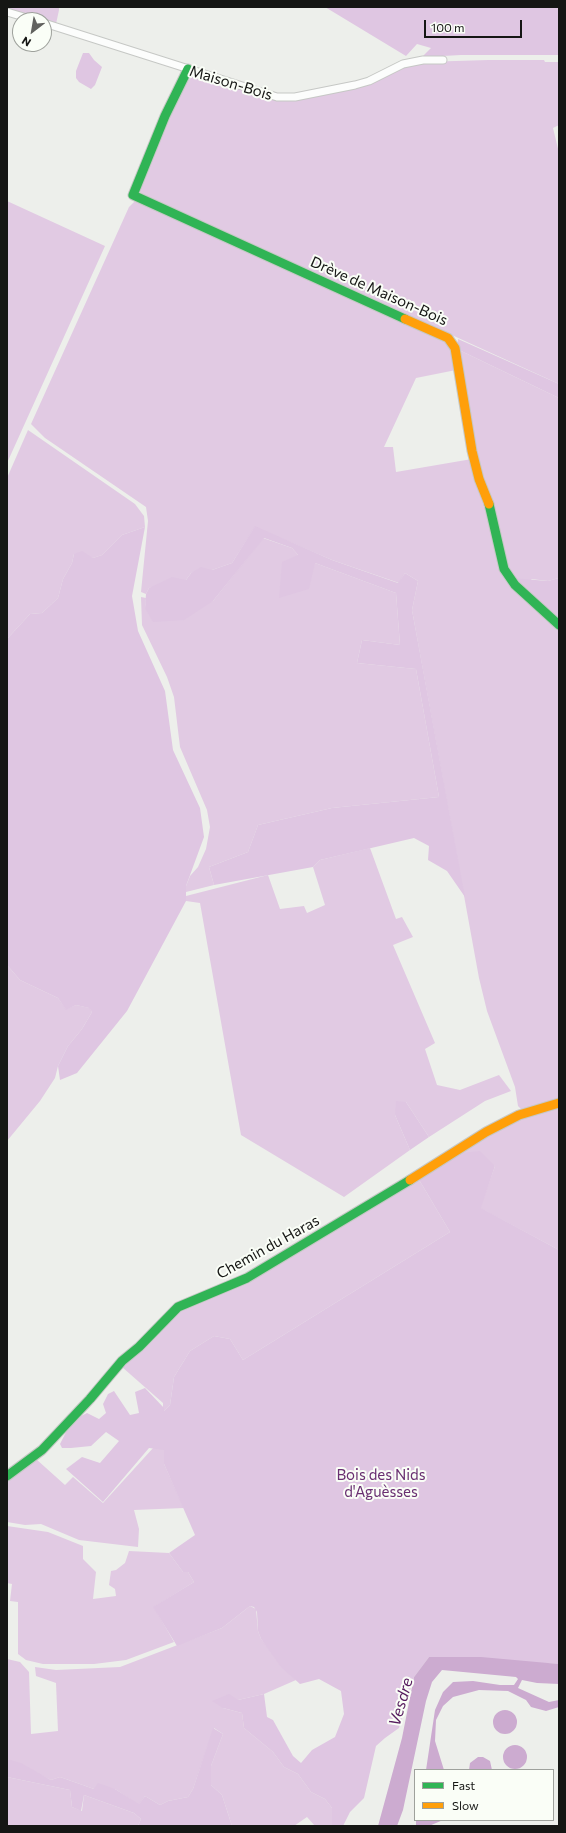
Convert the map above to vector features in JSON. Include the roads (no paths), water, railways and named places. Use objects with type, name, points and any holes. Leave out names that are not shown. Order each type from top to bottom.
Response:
[{"type":"street","name":"Maison-Bois","points":[[52,26],[270,96],[286,98],[369,81],[408,62],[443,60]]},
{"type":"street","name":"Drève de Maison-Bois","points":[[188,69],[165,116],[133,195],[448,338],[455,348],[472,452],[479,479],[489,505],[504,569],[515,585],[559,625]]},
{"type":"street","name":"Chemin du Haras","points":[[7,1476],[42,1450],[90,1399],[122,1361],[139,1347],[178,1307],[247,1278],[383,1197],[486,1132],[519,1115],[559,1103]]},
{"type":"park label","name":"Bois des Nids d'Aguèsses","points":[[381,1484]]},
{"type":"water label","name":"Vesdre","points":[[401,1702]]}]
